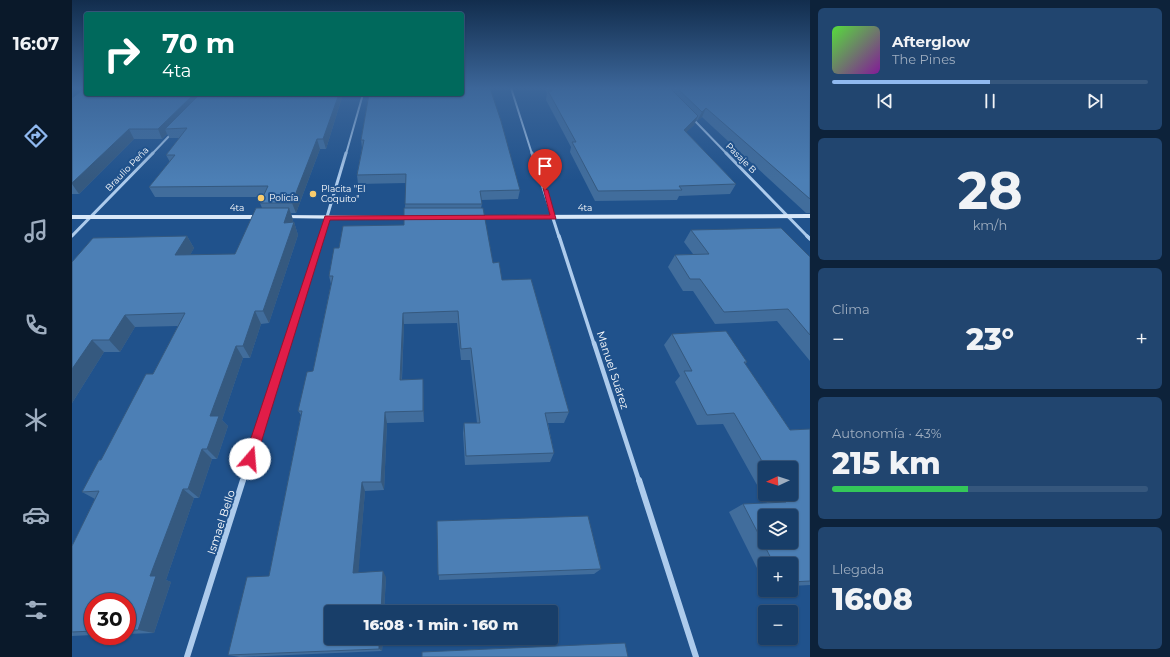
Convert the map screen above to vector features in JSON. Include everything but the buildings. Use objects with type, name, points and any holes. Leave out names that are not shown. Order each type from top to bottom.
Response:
[{"type":"main road","name":"4ta","points":[[468,218],[810,216]]},
{"type":"main road","name":"4ta","points":[[72,217],[421,218]]},
{"type":"street","name":"Ismael Bello","points":[[187,657],[327,218],[356,119]]},
{"type":"street","name":"Manuel Suárez","points":[[521,119],[696,657]]},
{"type":"street","name":"Pasaje B","points":[[693,119],[810,239]]},
{"type":"street","name":"Braulio Peña","points":[[72,236],[176,129]]},
{"type":"place","name":"Placita \"El Coquito\"","points":[[313,194]]},
{"type":"place","name":"Policía","points":[[261,198]]},
{"type":"route","points":[[250,459],[327,218],[554,217],[545,190]]}]
